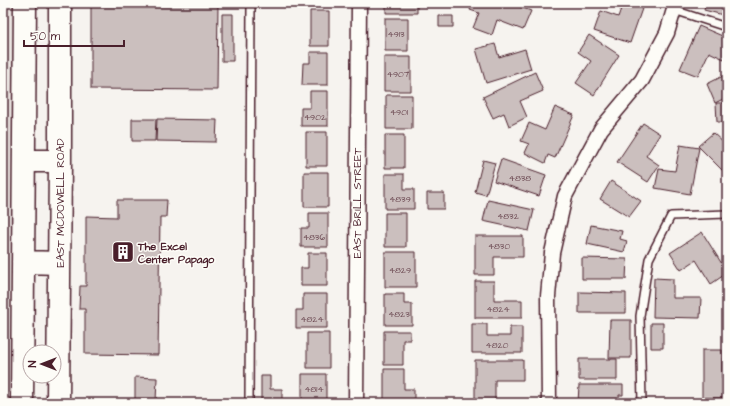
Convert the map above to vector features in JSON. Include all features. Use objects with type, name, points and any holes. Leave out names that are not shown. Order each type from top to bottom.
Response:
[{"type":"main road","points":[[22,403],[25,3]]},
{"type":"main road","name":"EAST MCDOWELL ROAD","points":[[58,403],[60,3]]},
{"type":"main road","points":[[24,161],[60,161]]},
{"type":"main road","points":[[23,262],[59,263]]},
{"type":"street","name":"EAST BRILL STREET","points":[[356,403],[359,3]]},
{"type":"street","points":[[549,403],[548,296],[552,253],[565,196],[601,129],[642,80],[667,33],[675,7]]},
{"type":"lane","points":[[249,403],[251,3]]},
{"type":"lane","points":[[675,7],[727,28]]},
{"type":"lane","points":[[642,403],[640,316],[649,259],[671,216],[727,214]]},
{"type":"shaded area","points":[[3,3],[17,3],[12,403],[3,403]]},
{"type":"building","points":[[91,3],[218,3],[217,90],[91,89]]},
{"type":"building","points":[[299,3],[329,3],[329,6],[299,6]]},
{"type":"building","points":[[386,3],[417,3],[417,13],[386,13]]},
{"type":"building","points":[[472,3],[510,3],[531,11],[523,30],[497,20],[492,35],[473,28],[479,13],[470,10]]},
{"type":"building","points":[[623,3],[644,3],[630,43],[594,31],[601,11],[618,17]]},
{"type":"building","points":[[706,3],[727,3],[727,16],[704,10]]},
{"type":"building","points":[[310,11],[329,11],[329,46],[310,46]]},
{"type":"building","points":[[222,14],[233,14],[233,61],[222,61]]},
{"type":"building","points":[[439,16],[453,16],[453,27],[439,27]]},
{"type":"building","points":[[385,18],[408,18],[408,51],[385,51]]},
{"type":"building","points":[[699,26],[727,38],[727,52],[724,59],[709,52],[698,76],[680,69]]},
{"type":"building","points":[[3,29],[6,29],[5,81],[3,81]]},
{"type":"building","points":[[589,35],[619,55],[594,95],[576,83],[591,61],[578,52]]},
{"type":"building","points":[[495,44],[499,57],[525,49],[531,69],[486,83],[476,49]]},
{"type":"building","points":[[310,52],[328,52],[328,85],[302,85],[303,63],[310,63]]},
{"type":"building","points":[[384,57],[411,57],[411,91],[384,91]]},
{"type":"building","points":[[535,72],[543,91],[520,101],[527,117],[509,126],[504,113],[493,118],[483,97]]},
{"type":"building","points":[[727,74],[727,97],[715,103],[707,84]]},
{"type":"building","points":[[310,91],[328,91],[328,126],[301,126],[301,108],[310,108]]},
{"type":"building","points":[[386,95],[412,95],[412,129],[386,129]]},
{"type":"building","points":[[716,103],[727,103],[727,122],[717,122]]},
{"type":"building","points":[[555,107],[574,115],[555,158],[548,155],[545,163],[525,153],[529,144],[521,141],[529,123],[545,130]]},
{"type":"building","points":[[132,119],[156,119],[155,141],[132,141]]},
{"type":"building","points":[[157,119],[217,120],[216,142],[156,141]]},
{"type":"building","points":[[643,123],[660,134],[646,156],[659,165],[648,182],[617,162]]},
{"type":"building","points":[[306,132],[327,132],[327,166],[306,166]]},
{"type":"building","points":[[713,133],[727,146],[727,175],[698,146]]},
{"type":"building","points":[[385,135],[404,135],[404,168],[385,168]]},
{"type":"building","points":[[680,145],[699,148],[690,194],[655,188],[659,169],[675,171]]},
{"type":"building","points":[[501,159],[546,175],[539,196],[494,181]]},
{"type":"building","points":[[483,160],[495,163],[486,195],[475,192]]},
{"type":"building","points":[[304,172],[328,172],[328,207],[304,207]]},
{"type":"building","points":[[385,174],[404,174],[404,189],[414,189],[414,209],[385,209]]},
{"type":"building","points":[[611,181],[641,201],[629,217],[600,199]]},
{"type":"building","points":[[427,193],[444,193],[444,209],[427,209]]},
{"type":"building","name":"The Excel Center Papago","points":[[117,200],[167,200],[166,217],[160,217],[158,355],[85,354],[85,309],[79,309],[80,286],[86,286],[86,216],[117,217]]},
{"type":"building","points":[[488,200],[534,210],[529,231],[483,221]]},
{"type":"building","points":[[309,213],[328,213],[328,247],[301,247],[301,228],[309,228]]},
{"type":"building","points":[[385,213],[406,213],[406,247],[385,247]]},
{"type":"building","points":[[591,225],[622,231],[620,239],[627,241],[624,252],[587,244]]},
{"type":"building","points":[[702,232],[727,272],[711,284],[696,260],[681,270],[670,253]]},
{"type":"building","points":[[475,236],[523,236],[523,257],[494,257],[494,275],[475,275]]},
{"type":"building","points":[[385,252],[416,252],[416,287],[385,287]]},
{"type":"building","points":[[308,253],[327,253],[327,286],[301,286],[301,268],[308,268]]},
{"type":"building","points":[[582,258],[627,259],[626,279],[582,279]]},
{"type":"building","points":[[654,278],[673,279],[673,298],[701,298],[700,318],[653,317]]},
{"type":"building","points":[[475,281],[494,281],[494,300],[522,300],[522,318],[475,318]]},
{"type":"building","points":[[579,292],[626,293],[626,313],[579,313]]},
{"type":"building","points":[[303,294],[327,294],[327,328],[296,328],[296,310],[303,310]]},
{"type":"building","points":[[385,294],[404,294],[404,304],[412,304],[412,325],[385,325]]},
{"type":"building","points":[[610,320],[631,320],[631,358],[609,358]]},
{"type":"building","points":[[651,323],[663,323],[663,348],[651,348]]},
{"type":"building","points":[[472,324],[487,324],[487,336],[510,336],[510,327],[522,327],[522,353],[472,353]]},
{"type":"building","points":[[384,331],[410,331],[410,340],[403,340],[403,365],[384,365]]},
{"type":"building","points":[[307,333],[329,333],[329,368],[307,368]]},
{"type":"building","points":[[702,350],[722,350],[722,379],[727,379],[727,398],[702,398]]},
{"type":"building","points":[[579,359],[617,359],[617,380],[579,380]]},
{"type":"building","points":[[475,360],[523,360],[523,380],[495,380],[495,403],[475,403]]},
{"type":"building","points":[[384,369],[404,369],[404,389],[414,389],[414,403],[384,403]]},
{"type":"building","points":[[302,374],[326,374],[326,403],[302,403]]},
{"type":"building","points":[[261,376],[270,376],[270,389],[282,389],[282,403],[261,403]]},
{"type":"building","points":[[135,377],[157,378],[156,401],[135,400]]},
{"type":"building","points":[[579,385],[623,385],[623,395],[619,395],[619,403],[578,403]]},
{"type":"place","name":"The Excel Center Papago","points":[[123,252]]}]
